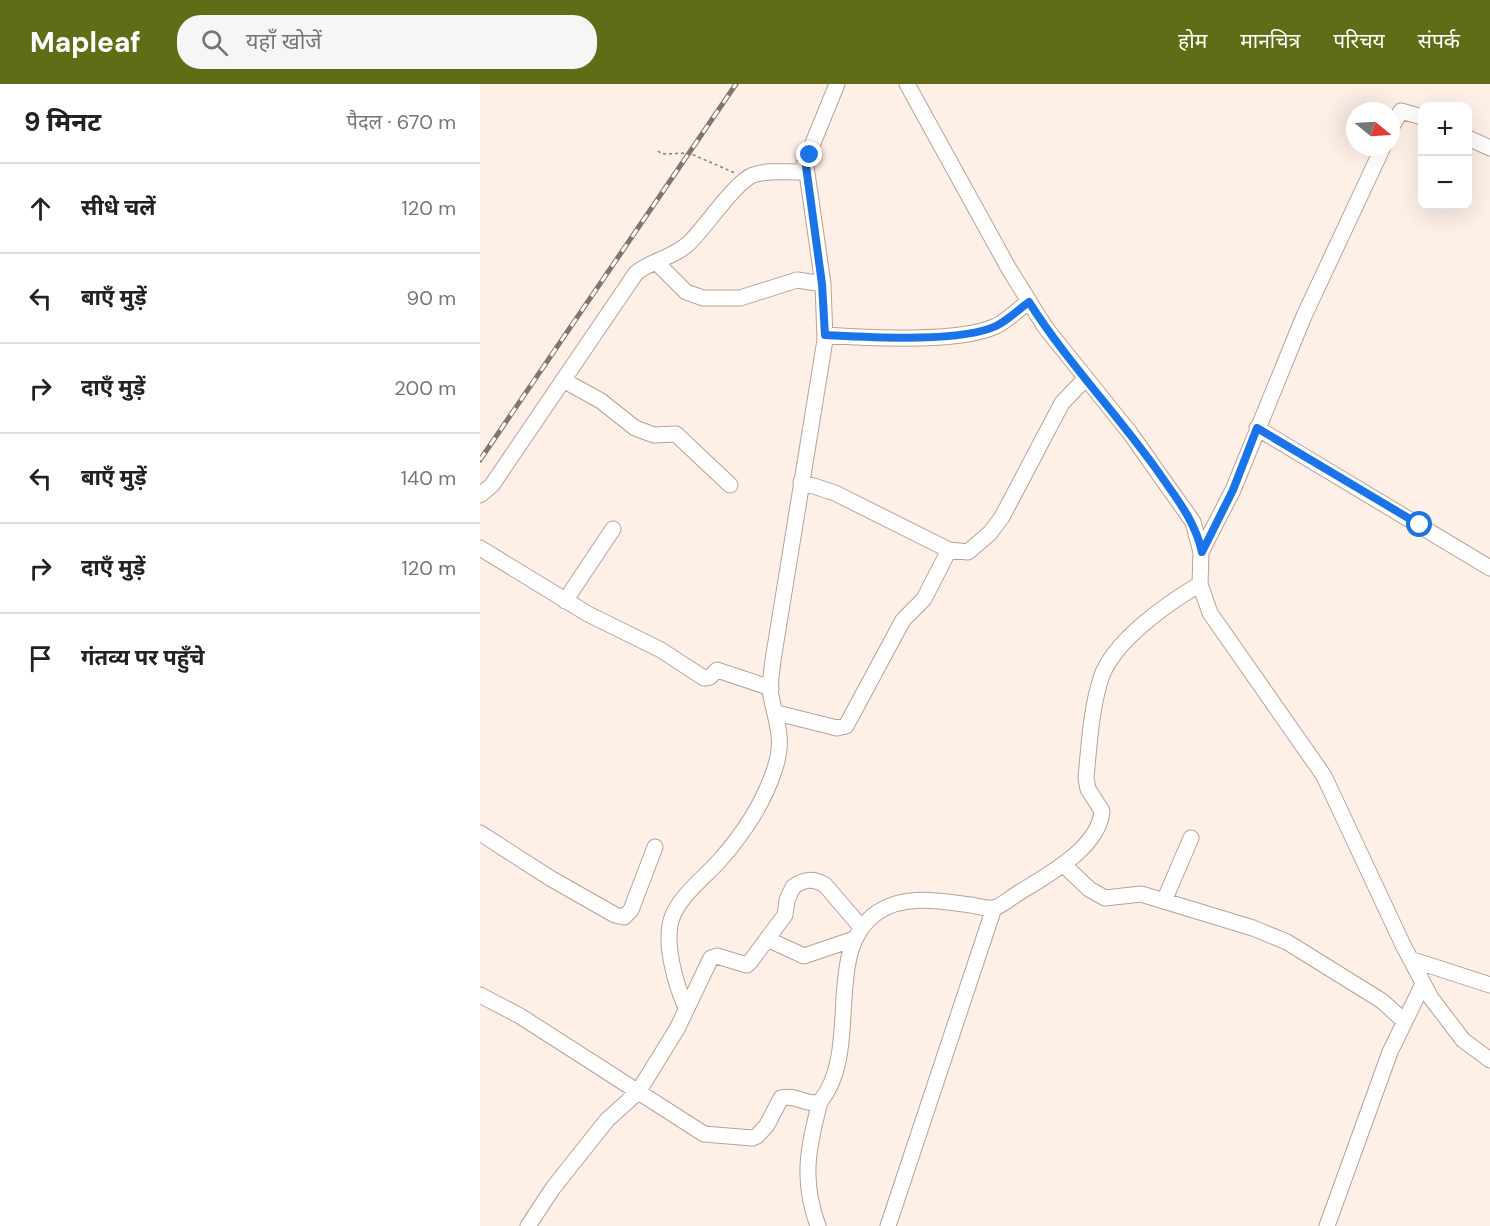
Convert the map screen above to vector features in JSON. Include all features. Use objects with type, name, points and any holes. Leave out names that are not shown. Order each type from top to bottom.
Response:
[{"type":"street","points":[[686,1008],[673,970],[670,927],[672,917],[682,901],[734,843],[757,810],[779,756],[781,736],[771,688],[825,335],[822,284],[806,166],[837,84]]},
{"type":"street","points":[[907,84],[1029,302],[1046,327],[1130,433],[1193,522],[1202,552],[1200,584],[1207,606],[1222,633],[1324,776],[1424,984],[1463,1040],[1490,1060]]},
{"type":"street","points":[[1400,113],[1401,111],[1418,116]]},
{"type":"street","points":[[1472,140],[1490,148]]},
{"type":"street","points":[[1202,552],[1233,490],[1299,326],[1379,156]]},
{"type":"street","points":[[480,495],[492,485],[628,282],[646,265],[670,257],[688,244],[746,178],[776,171],[799,172],[806,166]]},
{"type":"street","points":[[656,262],[686,292],[703,298],[740,298],[797,280],[822,284]]},
{"type":"street","points":[[825,335],[897,337],[970,334],[997,326],[1029,302]]},
{"type":"street","points":[[801,482],[835,493],[949,550],[968,552],[990,533],[1011,503],[1062,403],[1086,378]]},
{"type":"street","points":[[563,380],[601,401],[635,428],[654,435],[676,434],[730,485]]},
{"type":"street","points":[[1257,428],[1490,568]]},
{"type":"street","points":[[565,601],[613,528]]},
{"type":"street","points":[[480,548],[565,601],[661,650],[704,678],[710,678],[717,670],[771,688]]},
{"type":"street","points":[[777,713],[844,728],[903,620],[924,599],[949,550]]},
{"type":"street","points":[[767,939],[804,956],[858,933],[880,911],[919,899],[994,908],[1064,865],[1090,837],[1102,817],[1100,806],[1088,789],[1086,778],[1102,676],[1120,647],[1135,632],[1200,584]]},
{"type":"street","points":[[480,833],[550,878],[620,917],[628,915],[631,910],[655,847]]},
{"type":"street","points":[[1164,901],[1191,838]]},
{"type":"street","points":[[1064,865],[1089,889],[1105,898],[1137,893],[1287,942],[1382,1001],[1404,1021]]},
{"type":"street","points":[[528,1226],[553,1188],[607,1120],[638,1092],[677,1029],[711,958],[717,956],[747,965],[785,915],[787,900],[793,887],[808,879],[817,880],[825,885],[858,933]]},
{"type":"street","points":[[888,1226],[994,908]]},
{"type":"street","points":[[818,1226],[809,1195],[808,1150],[820,1102],[835,1070],[842,1037],[846,966],[858,933]]},
{"type":"street","points":[[1410,959],[1490,985]]},
{"type":"street","points":[[1327,1226],[1404,1021],[1424,984]]},
{"type":"street","points":[[480,994],[520,1016],[704,1134],[752,1138],[761,1133],[767,1125],[781,1098],[789,1096],[814,1104],[820,1102]]},
{"type":"path","points":[[658,151],[662,154],[688,153],[746,178]]},
{"type":"railway","points":[[480,460],[736,84]]},
{"type":"route","points":[[810,155],[806,166],[822,284],[825,335],[897,337],[970,334],[997,326],[1029,302],[1046,327],[1130,433],[1193,522],[1202,552],[1233,490],[1257,428],[1420,525]]}]
